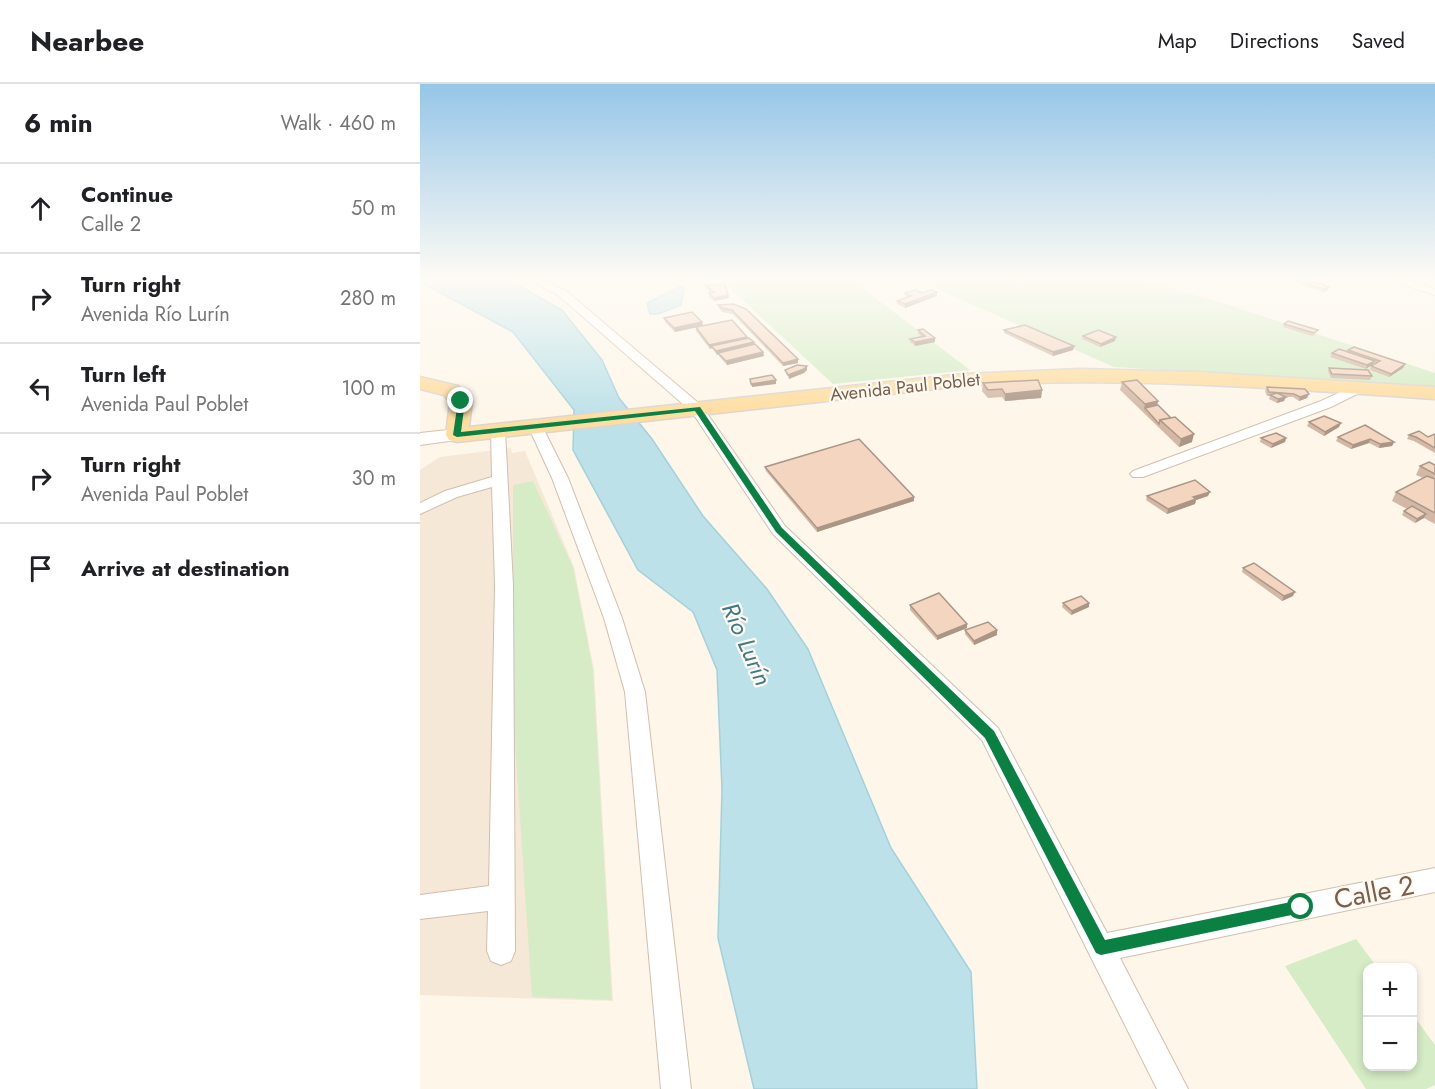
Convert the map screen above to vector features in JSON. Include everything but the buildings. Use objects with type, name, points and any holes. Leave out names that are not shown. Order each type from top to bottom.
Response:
[{"type":"main road","name":"Avenida Paul Poblet","points":[[457,435],[963,380],[1036,375],[1125,376],[1435,393]]},
{"type":"main road","points":[[420,383],[451,390],[461,401],[457,435],[420,439]]},
{"type":"street","points":[[596,325],[688,410],[779,530],[990,734],[1173,1089]]},
{"type":"street","points":[[1138,474],[1326,404],[1358,388]]},
{"type":"street","points":[[544,425],[560,478],[613,618],[635,692],[676,1089]]},
{"type":"street","points":[[498,430],[504,585],[501,951]]},
{"type":"street","points":[[420,509],[451,494],[500,480]]},
{"type":"street","name":"Calle 2","points":[[1101,948],[1435,880]]},
{"type":"street","points":[[420,908],[502,897]]},
{"type":"shaded area","points":[[511,448],[512,453],[525,451],[574,567],[594,670],[613,1001],[420,995],[420,470],[440,457]]},
{"type":"green space","points":[[769,325],[911,325],[970,370],[833,384]]},
{"type":"green space","points":[[1018,325],[1289,325],[1435,373],[1435,387],[1114,367]]},
{"type":"green space","points":[[533,481],[573,567],[593,670],[612,1000],[532,997],[513,712],[513,485]]},
{"type":"green space","points":[[1356,939],[1374,963],[1363,963],[1363,1071],[1417,1071],[1417,1020],[1435,1045],[1435,1085],[1426,1089],[1366,1089],[1285,966]]},
{"type":"water","name":"Río Lurín","points":[[500,325],[574,325],[602,360],[619,398],[652,439],[703,516],[767,589],[808,649],[891,848],[971,972],[977,1089],[754,1089],[718,938],[722,789],[717,670],[693,612],[638,570],[573,450],[574,410],[513,332]]},
{"type":"route","points":[[461,401],[457,435],[697,409],[779,530],[928,677],[990,734],[1101,948],[1301,907]]}]
